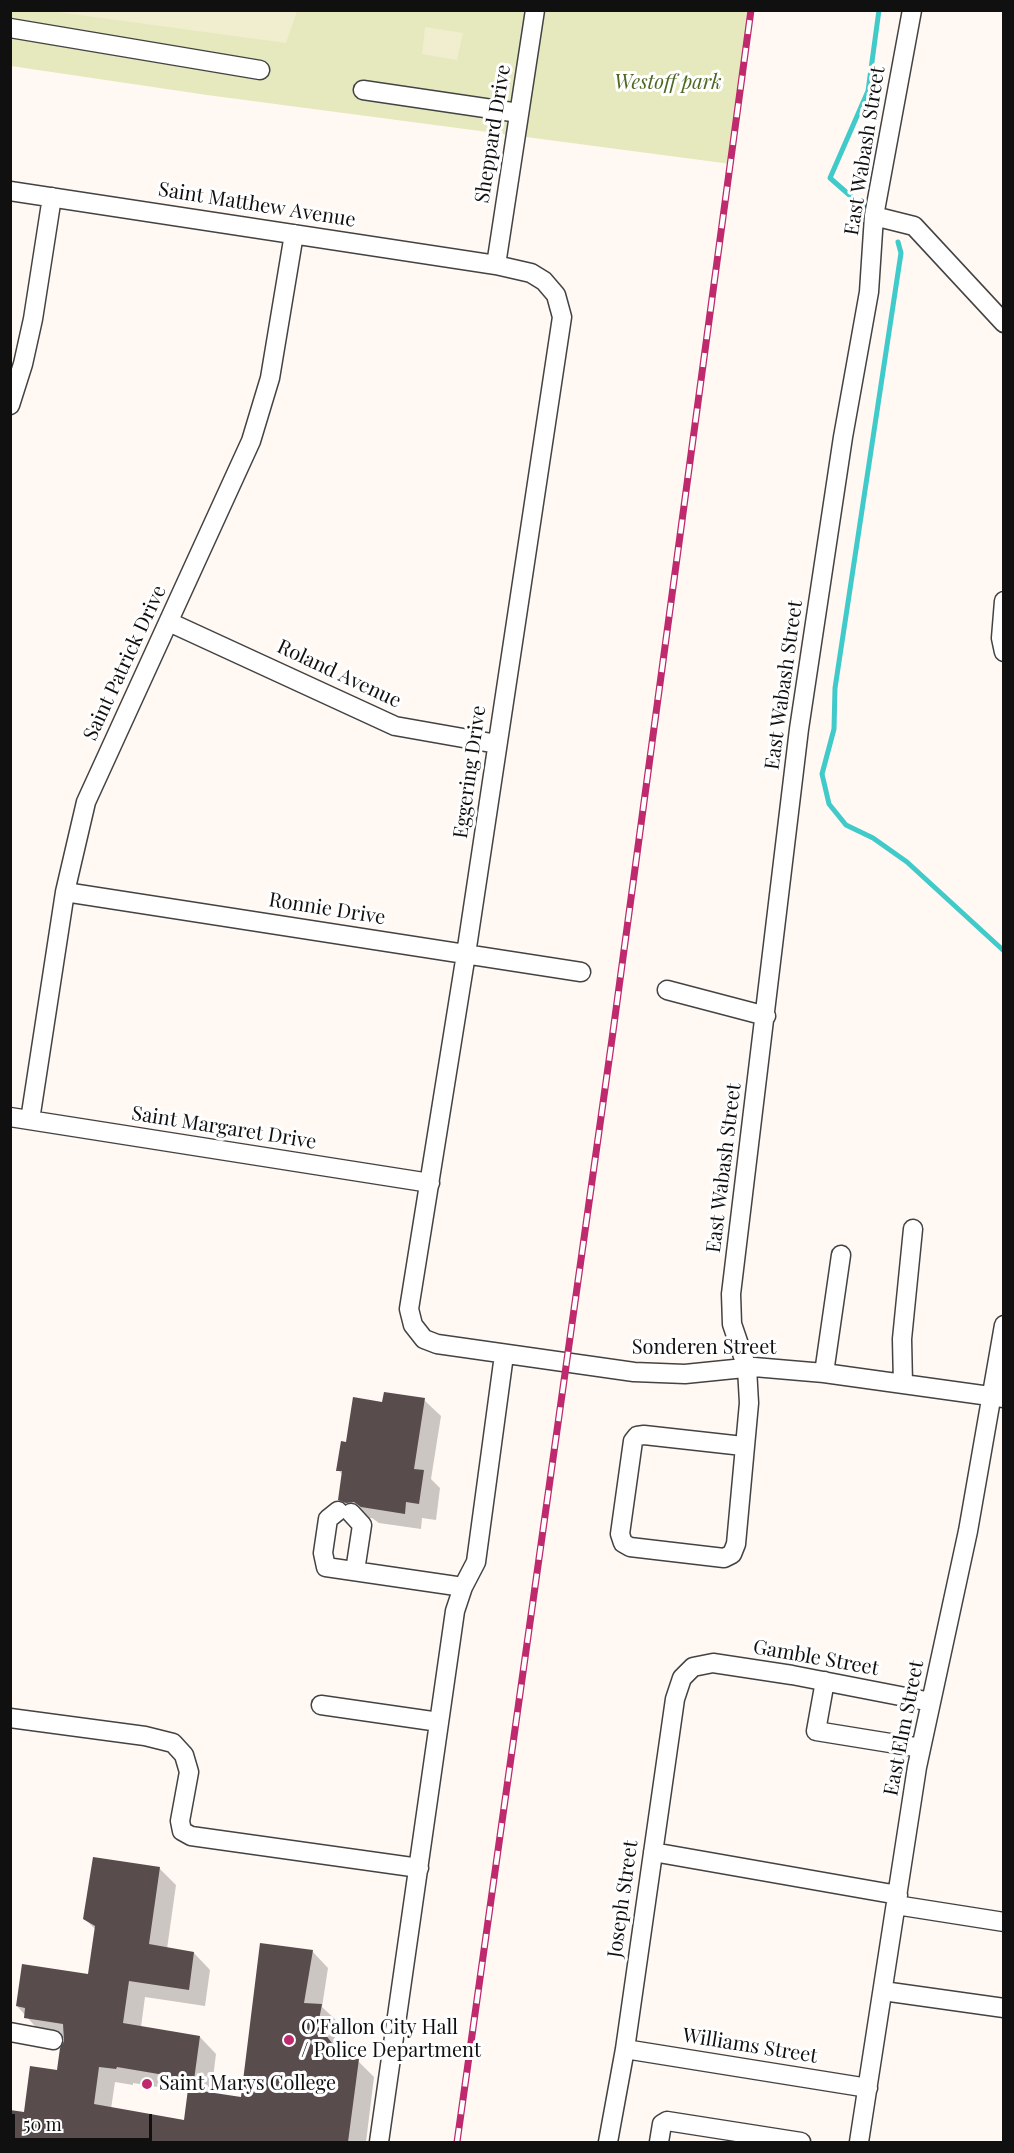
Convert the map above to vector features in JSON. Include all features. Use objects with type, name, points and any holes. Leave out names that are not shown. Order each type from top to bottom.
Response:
[{"type":"street","name":"Sheppard Drive","points":[[496,265],[535,10]]},
{"type":"street","name":"East Wabash Street","points":[[743,1446],[637,1436],[633,1441],[620,1534],[623,1543],[630,1548],[724,1558],[732,1554],[736,1545],[743,1446],[749,1403],[747,1368],[732,1324],[731,1294],[799,729],[843,437],[869,291],[874,216],[912,10]]},
{"type":"street","points":[[10,28],[260,70]]},
{"type":"street","points":[[363,90],[519,113]]},
{"type":"street","name":"Saint Matthew Avenue","points":[[10,190],[496,265]]},
{"type":"street","points":[[10,405],[23,364],[33,319],[52,197]]},
{"type":"street","points":[[874,216],[914,226],[1004,323]]},
{"type":"street","name":"Saint Patrick Drive","points":[[30,1120],[65,892],[86,801],[251,441],[270,378],[294,234]]},
{"type":"street","name":"Eggering Drive","points":[[413,1324],[409,1309],[466,954],[562,317],[556,295],[544,281],[531,273],[496,265]]},
{"type":"street","points":[[1004,601],[1001,638],[1004,652]]},
{"type":"street","name":"Roland Avenue","points":[[169,622],[394,726],[497,744]]},
{"type":"street","name":"Ronnie Drive","points":[[65,892],[581,972]]},
{"type":"street","points":[[666,990],[766,1016]]},
{"type":"street","name":"Saint Margaret Drive","points":[[10,1117],[430,1183]]},
{"type":"street","points":[[903,1384],[902,1331],[912,1229]]},
{"type":"street","points":[[824,1373],[841,1255]]},
{"type":"street","name":"Sonderen Street","points":[[413,1324],[424,1339],[437,1344],[634,1372],[685,1374],[747,1368],[824,1373],[998,1397]]},
{"type":"street","name":"East Elm Street","points":[[859,2142],[921,1748],[998,1397],[1004,1325]]},
{"type":"street","points":[[380,2142],[455,1611],[463,1587],[476,1562],[504,1355]]},
{"type":"street","points":[[355,1571],[362,1525],[345,1512],[328,1519],[323,1553],[327,1567],[463,1587]]},
{"type":"street","name":"Gamble Street","points":[[693,1667],[713,1663],[825,1681],[931,1702]]},
{"type":"street","name":"Joseph Street","points":[[608,2142],[625,2049],[675,1700],[682,1678],[693,1667]]},
{"type":"street","points":[[825,1681],[816,1731],[921,1748]]},
{"type":"street","points":[[321,1705],[440,1722]]},
{"type":"street","points":[[10,1718],[145,1736],[173,1743],[184,1755],[189,1772],[180,1821],[182,1831],[191,1836],[419,1868]]},
{"type":"street","points":[[652,1852],[1004,1922]]},
{"type":"street","points":[[883,1991],[1004,2008]]},
{"type":"street","points":[[10,2032],[54,2040]]},
{"type":"street","name":"Williams Street","points":[[625,2049],[868,2088]]},
{"type":"street","points":[[659,2142],[662,2124],[667,2121],[801,2142]]},
{"type":"green space","name":"Westoff park","points":[[11,11],[753,11],[731,164],[207,95],[11,66]]},
{"type":"shaded area","points":[[50,11],[297,11],[286,43]]},
{"type":"shaded area","points":[[425,27],[463,33],[457,60],[422,54]]},
{"type":"building","points":[[384,1392],[425,1398],[414,1469],[424,1470],[419,1504],[406,1502],[405,1514],[361,1507],[354,1502],[346,1503],[338,1500],[342,1471],[336,1471],[341,1441],[346,1442],[353,1397],[382,1402]]},
{"type":"building","points":[[93,1857],[160,1867],[149,1944],[194,1952],[189,1990],[129,1981],[123,2023],[200,2036],[194,2080],[117,2067],[116,2069],[99,2067],[94,2104],[184,2120],[188,2089],[241,2097],[260,1943],[313,1950],[304,2003],[322,2004],[318,2025],[342,2056],[359,2059],[348,2142],[10,2142],[10,2110],[24,2112],[30,2066],[57,2070],[60,2048],[64,2041],[63,2024],[24,2018],[25,2008],[16,2006],[22,1964],[88,1974],[95,1926],[83,1919]]},
{"type":"waterway","points":[[870,213],[830,178],[868,91],[879,10]]},
{"type":"waterway","points":[[898,242],[901,253],[835,688],[834,729],[822,774],[829,804],[846,825],[873,838],[907,862],[1004,951]]},
{"type":"railway","points":[[457,2142],[612,1039],[751,10]]},
{"type":"place","name":"O'Fallon City Hall / Police Department","points":[[289,2040]]},
{"type":"place","name":"Saint Marys College","points":[[147,2084]]}]
